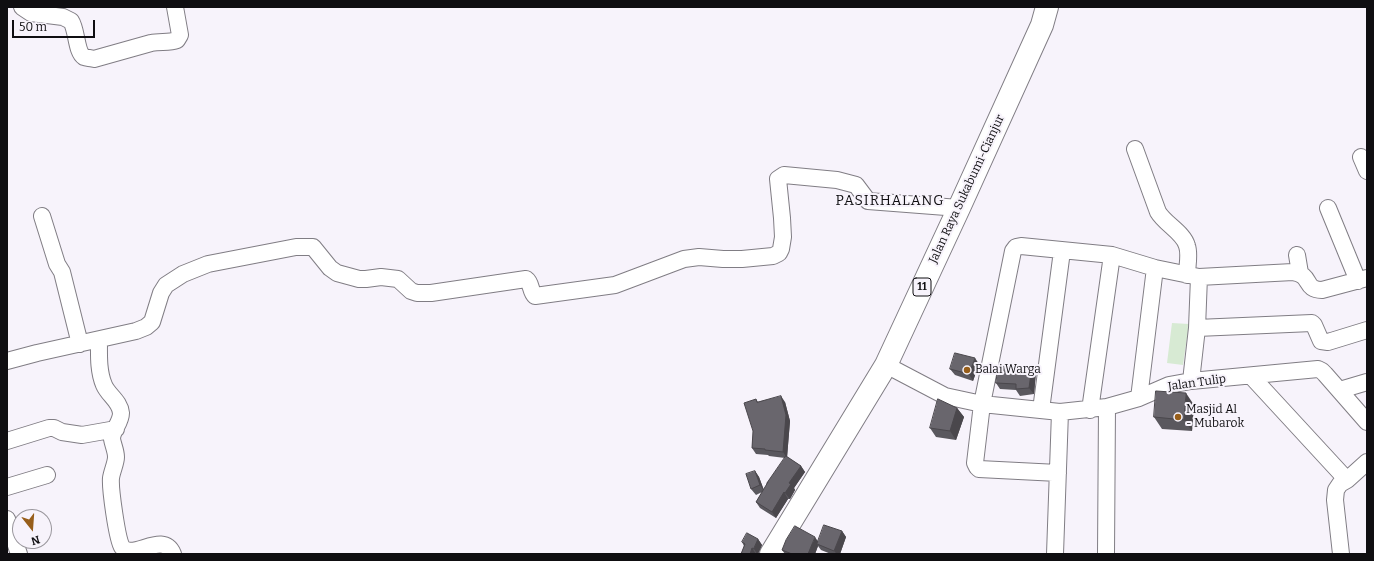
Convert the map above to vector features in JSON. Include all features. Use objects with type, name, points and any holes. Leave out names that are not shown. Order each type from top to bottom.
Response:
[{"type":"highway","name":"Jalan Raya Sukabumi-Cianjur","points":[[771,554],[895,369],[959,208],[1042,25],[1048,7]]},
{"type":"street","points":[[22,7],[31,13],[63,17],[71,21],[75,29],[81,53],[85,58],[94,59],[159,41],[172,42],[178,40],[180,35],[175,7]]},
{"type":"street","points":[[1135,149],[1158,212],[1162,219],[1185,240],[1188,246],[1193,276],[1196,328],[1191,381]]},
{"type":"street","points":[[7,361],[37,352],[136,331],[146,327],[152,322],[160,293],[166,285],[183,274],[208,264],[296,247],[313,246],[330,268],[337,273],[359,279],[381,277],[398,279],[417,294],[526,279],[529,281],[533,294],[536,296],[615,285],[688,258],[699,257],[742,259],[773,256],[779,253],[782,244],[782,218],[778,179],[784,175],[837,180],[856,185],[868,201],[959,208]]},
{"type":"street","points":[[1058,473],[979,469],[976,467],[975,463],[982,404],[1013,251],[1016,247],[1021,246],[1112,255],[1155,268],[1193,276],[1293,272],[1300,273],[1304,276],[1310,287],[1316,290],[1322,290],[1363,279],[1328,208]]},
{"type":"street","points":[[42,216],[57,264],[62,272],[80,344]]},
{"type":"street","points":[[1041,410],[1062,251]]},
{"type":"street","points":[[1090,410],[1112,255]]},
{"type":"street","points":[[1297,255],[1300,273]]},
{"type":"street","points":[[1139,398],[1155,268]]},
{"type":"street","points":[[1196,328],[1312,324],[1314,325],[1321,341],[1328,342],[1367,330]]},
{"type":"street","points":[[99,340],[100,367],[103,383],[106,390],[117,402],[121,413],[119,423],[112,439],[116,458],[111,478],[116,522],[121,546],[125,550],[133,552],[164,545],[171,550],[173,554]]},
{"type":"street","name":"Jalan Tulip","points":[[895,369],[945,396],[982,404],[1060,412],[1107,408],[1139,398],[1169,385],[1191,381],[1318,370],[1322,371],[1340,390],[1367,422]]},
{"type":"street","points":[[1252,376],[1347,480]]},
{"type":"street","points":[[1340,390],[1367,382]]},
{"type":"street","points":[[1106,554],[1107,408]]},
{"type":"street","points":[[1055,554],[1060,412]]},
{"type":"street","points":[[7,440],[49,428],[54,428],[62,432],[82,435],[116,429]]},
{"type":"street","points":[[1341,554],[1336,490],[1340,484],[1347,480],[1367,462]]},
{"type":"street","points":[[7,487],[47,475]]},
{"type":"street","points":[[7,519],[19,554]]},
{"type":"green space","points":[[1172,323],[1189,324],[1183,365],[1167,363]]},
{"type":"building","points":[[955,353],[975,358],[969,374],[950,369]]},
{"type":"building","points":[[999,366],[1032,366],[1029,388],[1016,389],[1016,384],[996,383]]},
{"type":"building","points":[[1156,391],[1186,393],[1184,420],[1154,417]]},
{"type":"building","points":[[781,396],[786,415],[783,452],[752,448],[753,431],[744,403],[756,399],[757,402]]},
{"type":"building","points":[[938,399],[957,408],[950,431],[930,428]]},
{"type":"building","points":[[786,456],[801,466],[772,512],[756,502]]},
{"type":"building","points":[[755,471],[760,485],[751,489],[746,474]]},
{"type":"building","points":[[824,525],[842,531],[834,551],[817,544]]},
{"type":"building","points":[[795,526],[815,537],[808,554],[792,554],[782,550],[786,540]]},
{"type":"building","points":[[747,533],[758,539],[750,554],[741,554],[745,544],[742,542]]},
{"type":"place","name":"Balai Warga","points":[[967,370]]},
{"type":"place","name":"Masjid Al - Mubarok","points":[[1178,417]]},
{"type":"district","name":"PASIRHALANG","points":[[890,201]]}]
